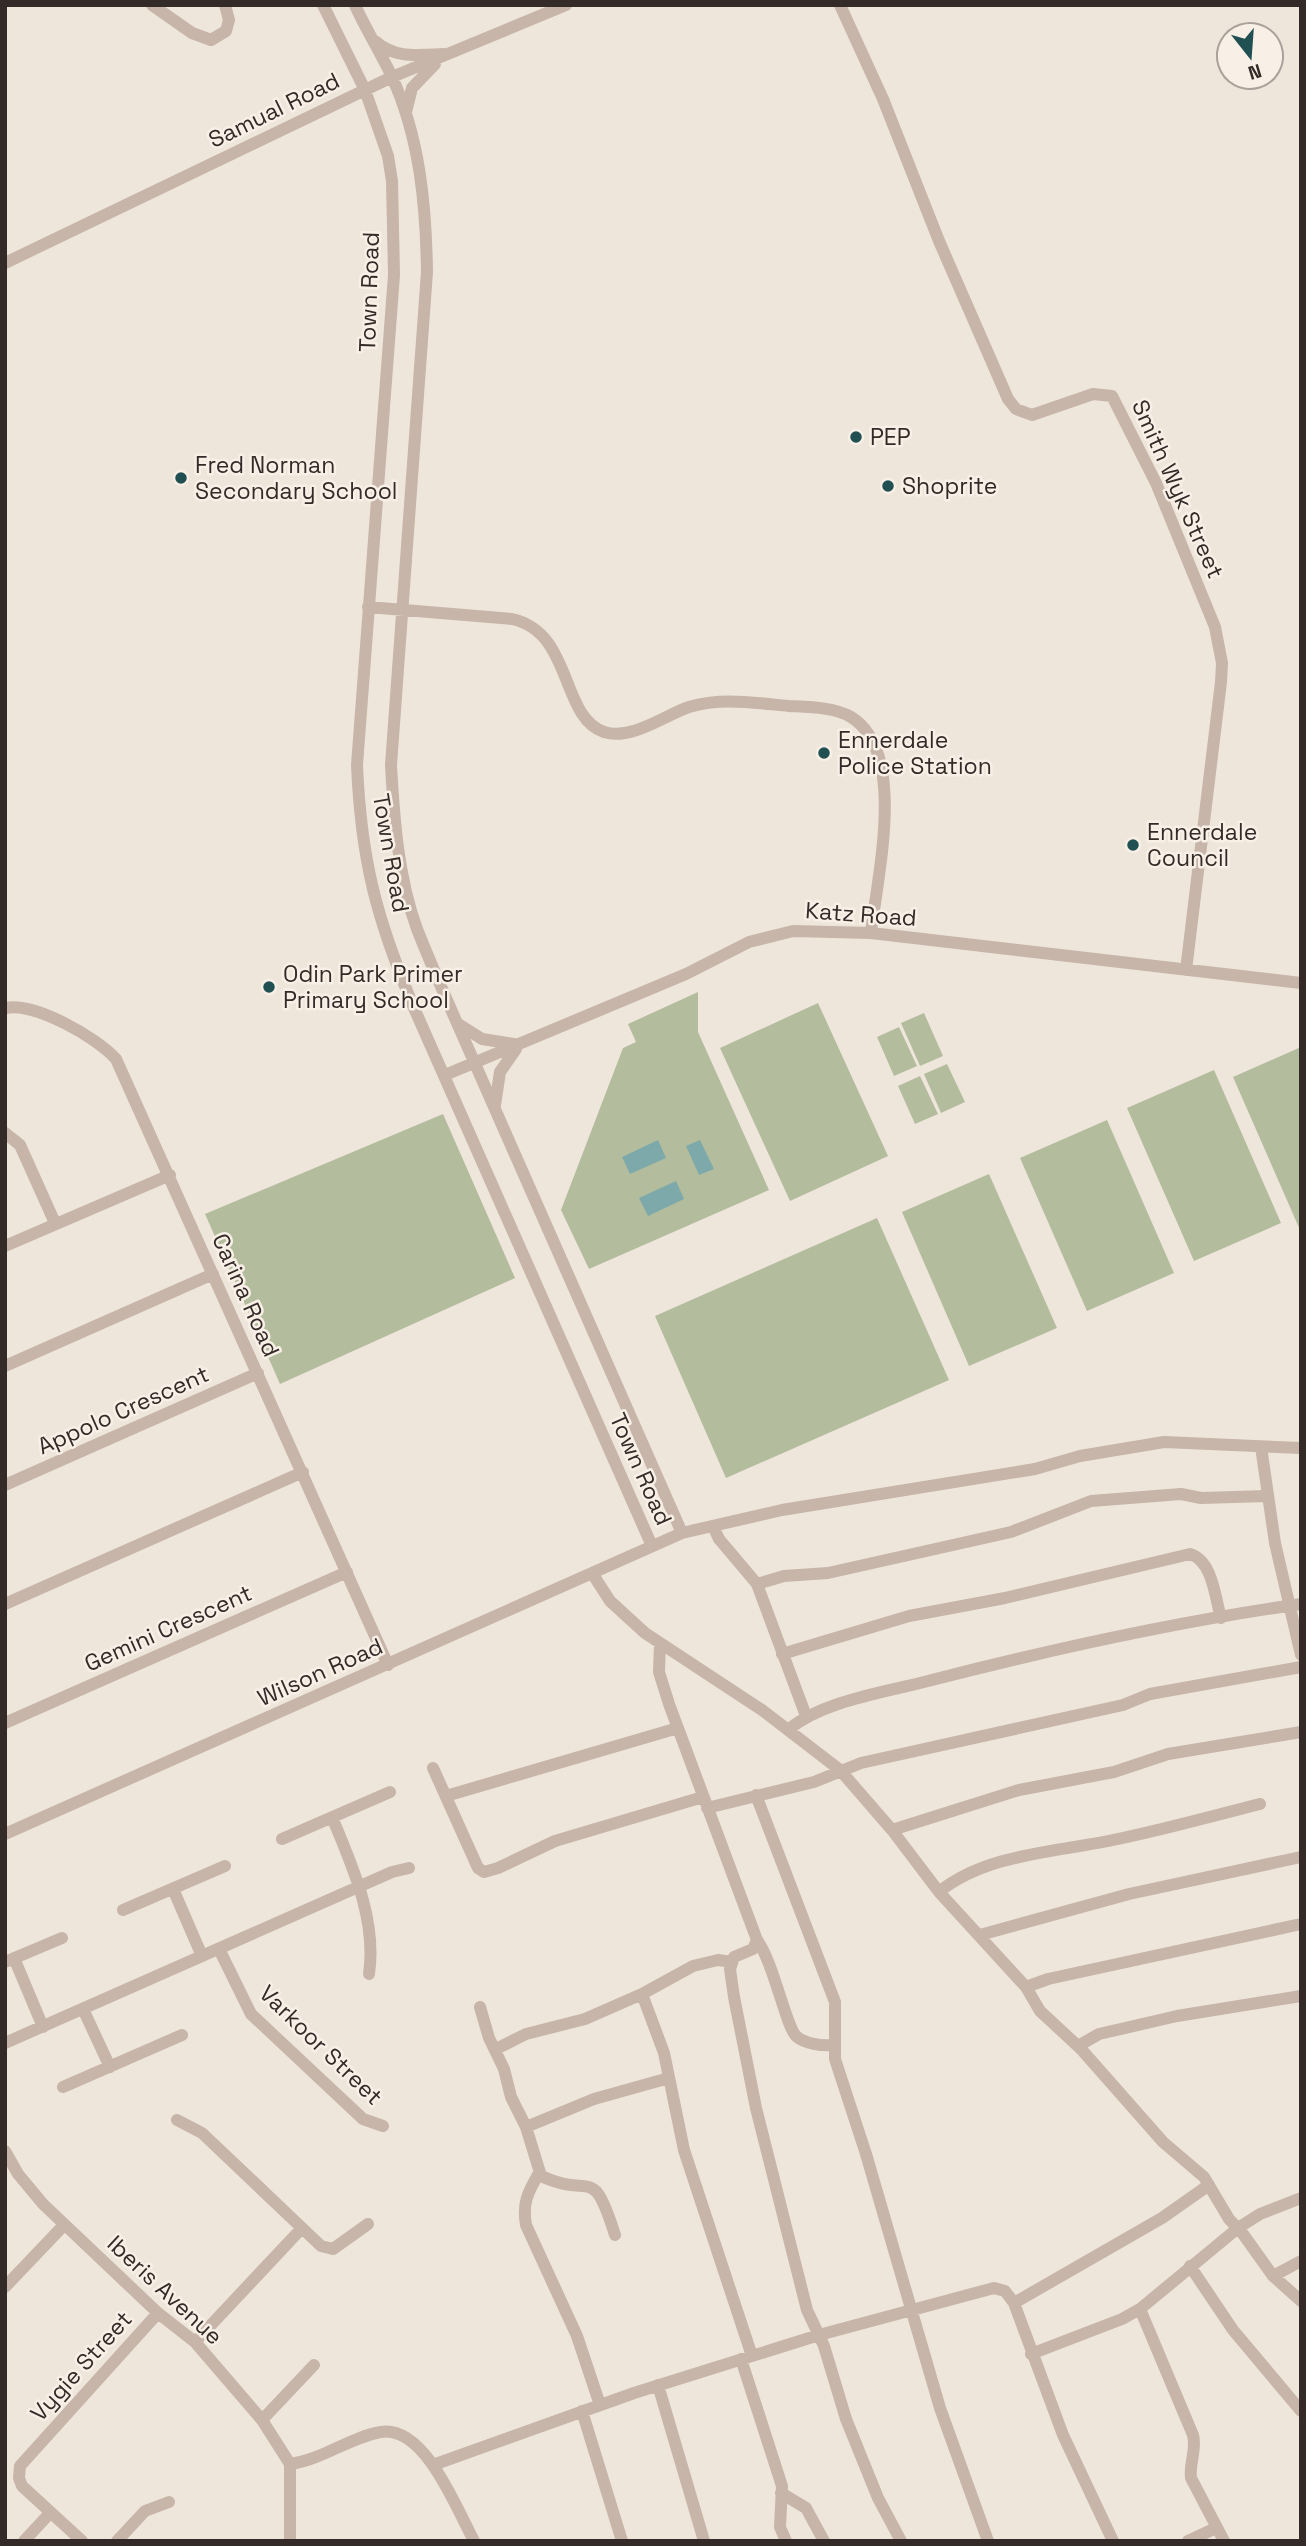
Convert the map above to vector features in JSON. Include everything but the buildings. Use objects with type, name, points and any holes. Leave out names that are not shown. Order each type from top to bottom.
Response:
[{"type":"street","points":[[152,5],[192,33],[211,40],[226,31],[229,20],[225,5]]},
{"type":"street","name":"Town Road","points":[[323,5],[365,90],[388,156],[394,275],[357,765],[359,824],[370,885],[385,939],[652,1546],[682,1533],[416,927],[402,873],[394,818],[391,765],[427,272],[421,175],[407,118],[392,77],[355,5]]},
{"type":"street","name":"Samual Road","points":[[5,263],[392,77],[566,5]]},
{"type":"street","name":"Smith Wyk Street","points":[[841,5],[883,99],[939,242],[1007,399],[1016,409],[1032,415],[1093,394],[1107,395],[1115,400],[1156,483],[1215,627],[1222,663],[1221,682],[1186,970]]},
{"type":"street","points":[[369,36],[382,47],[405,55],[446,56]]},
{"type":"street","points":[[407,118],[405,106],[412,88],[446,56]]},
{"type":"street","points":[[368,607],[512,619],[534,626],[549,642],[589,722],[607,733],[625,733],[690,707],[722,700],[804,707],[849,716],[872,738],[886,780],[872,933]]},
{"type":"street","name":"Katz Road","points":[[445,1075],[685,974],[749,942],[805,930],[872,933],[1301,984]]},
{"type":"street","name":"Carina Road","points":[[5,1008],[21,1006],[32,1009],[107,1049],[125,1075],[388,1665]]},
{"type":"street","points":[[457,1022],[473,1034],[492,1042],[522,1044]]},
{"type":"street","points":[[495,1108],[500,1072],[522,1044]]},
{"type":"street","points":[[5,1133],[20,1145],[55,1223]]},
{"type":"street","points":[[5,1246],[170,1175]]},
{"type":"street","points":[[5,1366],[214,1273]]},
{"type":"street","name":"Appolo Crescent","points":[[5,1485],[258,1373]]},
{"type":"street","points":[[682,1533],[843,1499],[1035,1469],[1143,1444],[1164,1442],[1301,1448]]},
{"type":"street","points":[[1261,1447],[1267,1496],[1295,1605],[1301,1655]]},
{"type":"street","points":[[5,1604],[303,1472]]},
{"type":"street","points":[[757,1584],[784,1576],[828,1573],[1011,1532],[1091,1501],[1181,1494],[1201,1498],[1267,1496]]},
{"type":"street","points":[[713,1526],[719,1539],[757,1584],[806,1716]]},
{"type":"street","name":"Wilson Road","points":[[5,1834],[652,1546]]},
{"type":"street","points":[[782,1654],[909,1616],[1005,1598],[1191,1553],[1200,1556],[1207,1566],[1221,1618]]},
{"type":"street","name":"Gemini Crescent","points":[[5,1723],[347,1572]]},
{"type":"street","points":[[592,1573],[610,1601],[660,1643],[789,1729],[840,1770],[892,1830],[939,1892],[1026,1987],[1040,2011],[1078,2046],[1163,2143],[1209,2185],[1273,2276],[1301,2301]]},
{"type":"street","points":[[789,1729],[806,1716],[875,1694],[1009,1660],[1295,1605]]},
{"type":"street","points":[[660,1643],[659,1672],[678,1728],[757,1940],[776,1978],[794,2034],[803,2040],[833,2045]]},
{"type":"street","points":[[433,1768],[478,1868],[484,1872],[498,1868],[555,1840],[705,1802],[814,1782],[840,1770],[1123,1705],[1150,1694],[1301,1667]]},
{"type":"street","points":[[446,1796],[678,1728]]},
{"type":"street","points":[[892,1830],[934,1814],[1019,1790],[1114,1772],[1168,1755],[1301,1732]]},
{"type":"street","points":[[282,1839],[390,1792]]},
{"type":"street","points":[[756,1794],[835,2002],[835,2059],[940,2408],[988,2541]]},
{"type":"street","points":[[939,1892],[956,1878],[982,1867],[1120,1839],[1260,1804]]},
{"type":"street","points":[[332,1817],[360,1886],[371,1944],[369,1974]]},
{"type":"street","points":[[980,1935],[1129,1894],[1301,1857]]},
{"type":"street","points":[[123,1910],[225,1866]]},
{"type":"street","points":[[5,2043],[392,1871],[410,1868]]},
{"type":"street","points":[[173,1889],[202,1956]]},
{"type":"street","points":[[1026,1987],[1048,1979],[1301,1924]]},
{"type":"street","points":[[43,2027],[10,1960],[62,1938]]},
{"type":"street","points":[[757,1940],[753,1949],[734,1957],[730,1969],[756,2108],[807,2310],[819,2335],[846,2419],[878,2498],[901,2541]]},
{"type":"street","name":"Varkoor Street","points":[[219,1949],[251,2014],[363,2119],[383,2126]]},
{"type":"street","points":[[496,2049],[526,2034],[556,2029],[642,1994],[693,1966],[718,1960],[732,1962]]},
{"type":"street","points":[[642,1994],[664,2053],[684,2150],[747,2358],[782,2486],[780,2527],[786,2541]]},
{"type":"street","points":[[1078,2046],[1098,2034],[1151,2022],[1301,1996]]},
{"type":"street","points":[[480,2007],[511,2097],[526,2127],[539,2173],[552,2181],[591,2187],[600,2193],[615,2235]]},
{"type":"street","points":[[83,2009],[110,2067]]},
{"type":"street","points":[[63,2087],[182,2035]]},
{"type":"street","points":[[526,2127],[594,2099],[670,2078]]},
{"type":"street","points":[[177,2120],[202,2133],[321,2246],[333,2249],[368,2224]]},
{"type":"street","name":"Iberis Avenue","points":[[5,2151],[30,2190],[64,2225],[158,2313],[195,2342],[262,2420],[290,2464]]},
{"type":"street","points":[[539,2173],[527,2193],[523,2209],[526,2225],[577,2336],[600,2405]]},
{"type":"street","points":[[1014,2303],[1162,2218],[1209,2185]]},
{"type":"street","points":[[1031,2354],[1122,2319],[1140,2309],[1238,2228],[1260,2214],[1301,2198]]},
{"type":"street","points":[[5,2287],[64,2225]]},
{"type":"street","points":[[195,2342],[302,2228]]},
{"type":"street","points":[[1273,2276],[1301,2261]]},
{"type":"street","points":[[1190,2266],[1233,2330],[1301,2411]]},
{"type":"street","points":[[433,2465],[658,2385],[819,2335],[994,2288],[1004,2291],[1014,2303],[1063,2435],[1113,2541]]},
{"type":"street","points":[[1140,2309],[1193,2435],[1196,2445],[1189,2469],[1191,2478],[1223,2541]]},
{"type":"street","name":"Vygie Street","points":[[82,2541],[22,2486],[19,2478],[20,2466],[158,2313]]},
{"type":"street","points":[[262,2420],[314,2365]]},
{"type":"street","points":[[658,2385],[704,2541]]},
{"type":"street","points":[[582,2411],[622,2541]]},
{"type":"street","points":[[290,2541],[290,2464],[305,2462],[382,2432],[407,2437],[433,2465],[474,2541]]},
{"type":"street","points":[[781,2493],[806,2508],[824,2541]]},
{"type":"street","points":[[117,2541],[145,2511],[169,2501]]},
{"type":"street","points":[[24,2541],[50,2513]]},
{"type":"street","points":[[1188,2541],[1216,2528]]},
{"type":"green space","points":[[698,992],[698,1032],[769,1190],[589,1269],[561,1210],[623,1048],[636,1042],[628,1024]]},
{"type":"green space","points":[[818,1003],[888,1156],[790,1201],[720,1048]]},
{"type":"green space","points":[[924,1013],[943,1056],[920,1066],[901,1023]]},
{"type":"green space","points":[[899,1027],[917,1066],[894,1076],[877,1037]]},
{"type":"green space","points":[[1301,1047],[1301,1230],[1300,1230],[1233,1077]]},
{"type":"green space","points":[[947,1064],[965,1102],[941,1113],[924,1074]]},
{"type":"green space","points":[[1214,1070],[1281,1223],[1194,1261],[1127,1108]]},
{"type":"green space","points":[[920,1076],[938,1114],[915,1124],[898,1086]]},
{"type":"green space","points":[[443,1114],[515,1278],[280,1384],[205,1214]]},
{"type":"green space","points":[[1107,1120],[1174,1273],[1087,1311],[1020,1158]]},
{"type":"green space","points":[[989,1174],[1057,1328],[969,1366],[902,1212]]},
{"type":"green space","points":[[877,1218],[949,1380],[726,1478],[655,1316]]},
{"type":"water","points":[[658,1140],[666,1158],[630,1174],[622,1157]]},
{"type":"water","points":[[700,1140],[714,1169],[699,1175],[686,1146]]},
{"type":"water","points":[[676,1181],[684,1199],[648,1216],[639,1198]]},
{"type":"place","name":"PEP","points":[[856,437]]},
{"type":"place","name":"Fred Norman Secondary School","points":[[181,478]]},
{"type":"place","name":"Shoprite","points":[[888,486]]},
{"type":"place","name":"Ennerdale Police Station","points":[[824,753]]},
{"type":"place","name":"Ennerdale Council","points":[[1133,845]]},
{"type":"place","name":"Odin Park Primer Primary School","points":[[269,987]]}]
